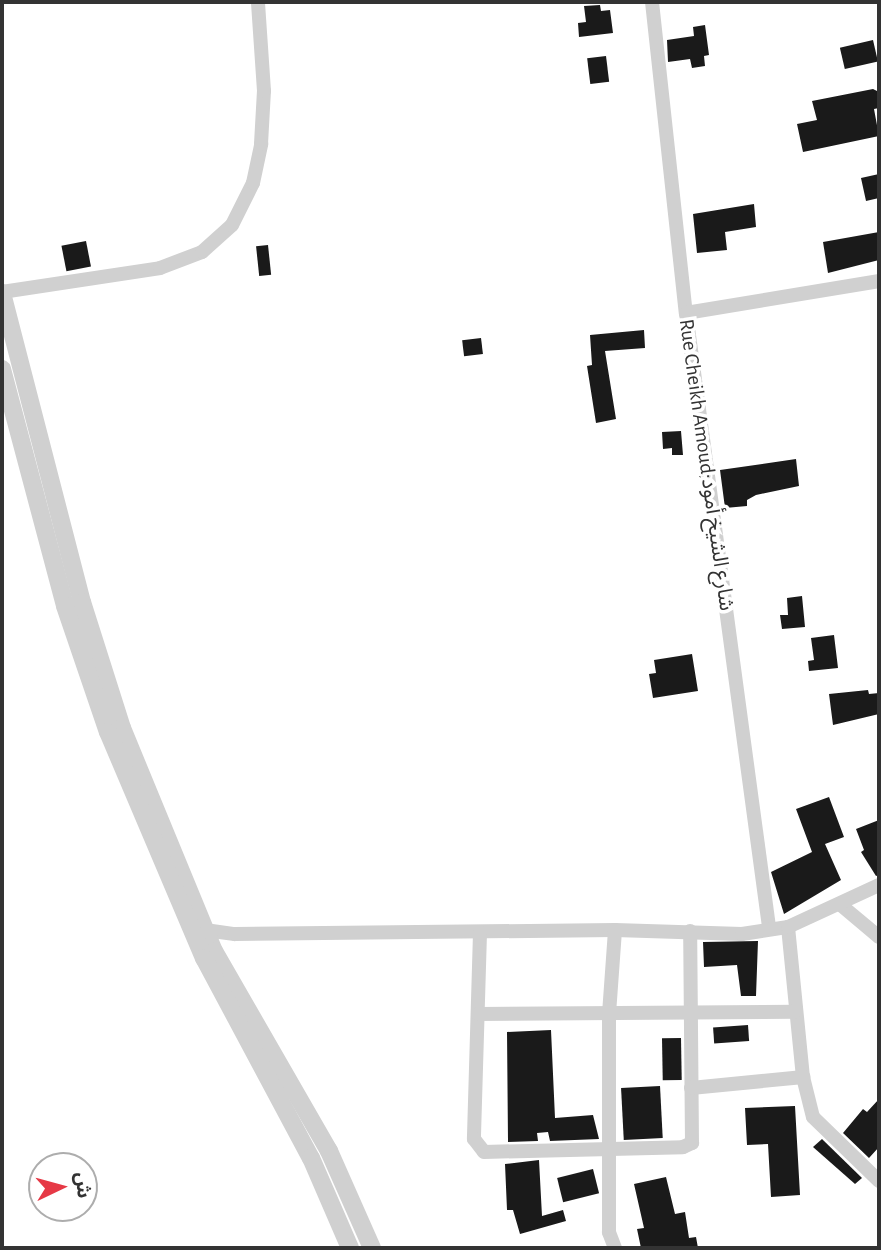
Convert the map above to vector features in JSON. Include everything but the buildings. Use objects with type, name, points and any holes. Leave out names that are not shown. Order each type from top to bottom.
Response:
[{"type":"street","points":[[258,2],[264,91],[261,144],[253,183],[232,225],[202,252],[160,268],[2,293],[82,602],[118,716],[214,951],[329,1151],[372,1248]]},
{"type":"street","name":"Rue Cheikh Amoud;شارع الشيخ أمود","points":[[652,2],[686,313],[769,927]]},
{"type":"street","points":[[686,313],[879,281]]},
{"type":"street","points":[[2,369],[65,606],[107,732],[204,958],[311,1158],[351,1248]]},
{"type":"street","points":[[205,930],[235,934],[615,930],[742,934],[769,927],[788,927],[842,906],[879,885]]},
{"type":"street","points":[[842,906],[879,937]]},
{"type":"street","points":[[788,927],[803,1077],[813,1117],[879,1181]]},
{"type":"street","points":[[615,930],[609,1014],[609,1232],[615,1248]]},
{"type":"street","points":[[480,933],[474,1139],[484,1152],[688,1146],[693,1140],[690,931]]},
{"type":"street","points":[[214,951],[235,934]]},
{"type":"street","points":[[478,1014],[795,1012]]},
{"type":"street","points":[[691,1088],[803,1077]]}]
